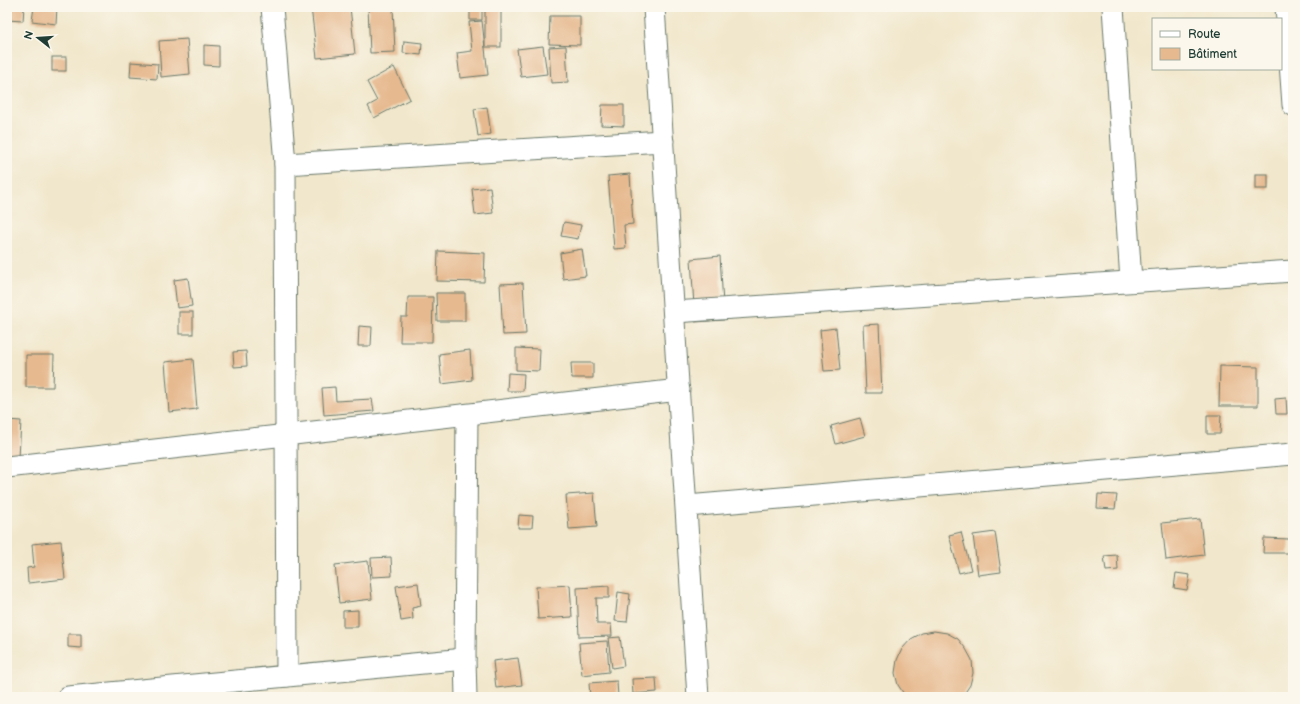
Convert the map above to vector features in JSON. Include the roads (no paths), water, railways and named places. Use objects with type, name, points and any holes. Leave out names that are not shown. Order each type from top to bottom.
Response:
[{"type":"street","points":[[272,7],[284,164],[287,676]]},
{"type":"street","points":[[654,7],[698,697]]},
{"type":"street","points":[[1112,7],[1131,281]]},
{"type":"street","points":[[1286,7],[1293,99]]},
{"type":"street","points":[[284,164],[663,141]]},
{"type":"street","points":[[674,312],[1293,271]]},
{"type":"street","points":[[7,467],[679,390]]},
{"type":"street","points":[[466,697],[467,414]]},
{"type":"street","points":[[687,506],[1293,454]]},
{"type":"street","points":[[68,697],[465,659]]}]
